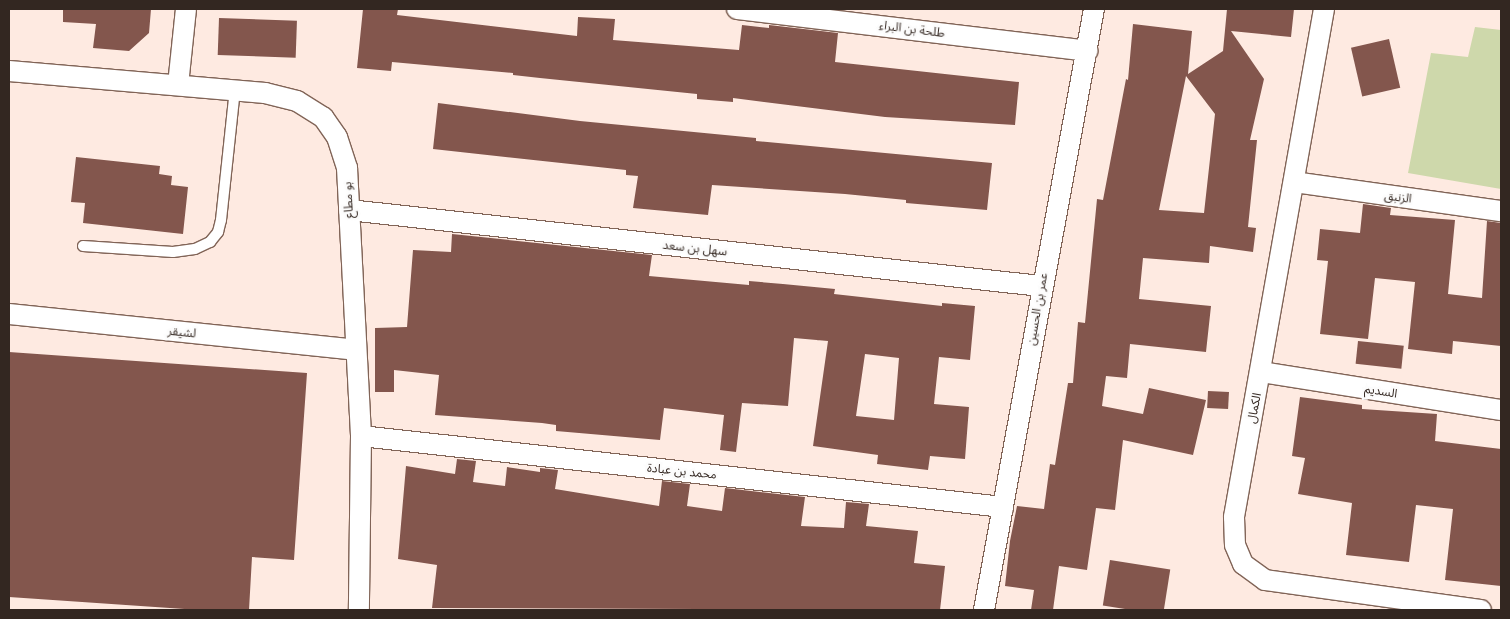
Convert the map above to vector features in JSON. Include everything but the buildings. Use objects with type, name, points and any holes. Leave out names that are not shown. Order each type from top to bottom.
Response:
[{"type":"street","points":[[178,85],[186,9]]},
{"type":"street","name":"طلحة بن البراء","points":[[738,9],[851,15],[1087,51]]},
{"type":"street","name":"عمر بن الحسين","points":[[984,610],[1041,286],[1094,9]]},
{"type":"street","name":"الكمال","points":[[1324,9],[1234,517],[1235,545],[1243,564],[1265,580],[1481,610]]},
{"type":"street","name":"بو مطاع","points":[[9,70],[235,90],[297,101],[324,117],[338,137],[347,168],[355,350],[361,436],[358,610]]},
{"type":"street","name":"الزنبق","points":[[1294,182],[1501,211]]},
{"type":"street","name":"سهل بن سعد","points":[[349,210],[1041,286]]},
{"type":"street","name":"لشيقر","points":[[9,314],[355,350]]},
{"type":"street","name":"السديم","points":[[1261,372],[1501,410]]},
{"type":"street","name":"محمد بن عبادة","points":[[361,436],[1003,506]]},
{"type":"lane","points":[[82,246],[173,252],[195,249],[210,242],[218,232],[221,220],[235,90]]},
{"type":"green space","points":[[1475,27],[1501,30],[1501,189],[1408,173],[1431,53],[1468,57]]}]
